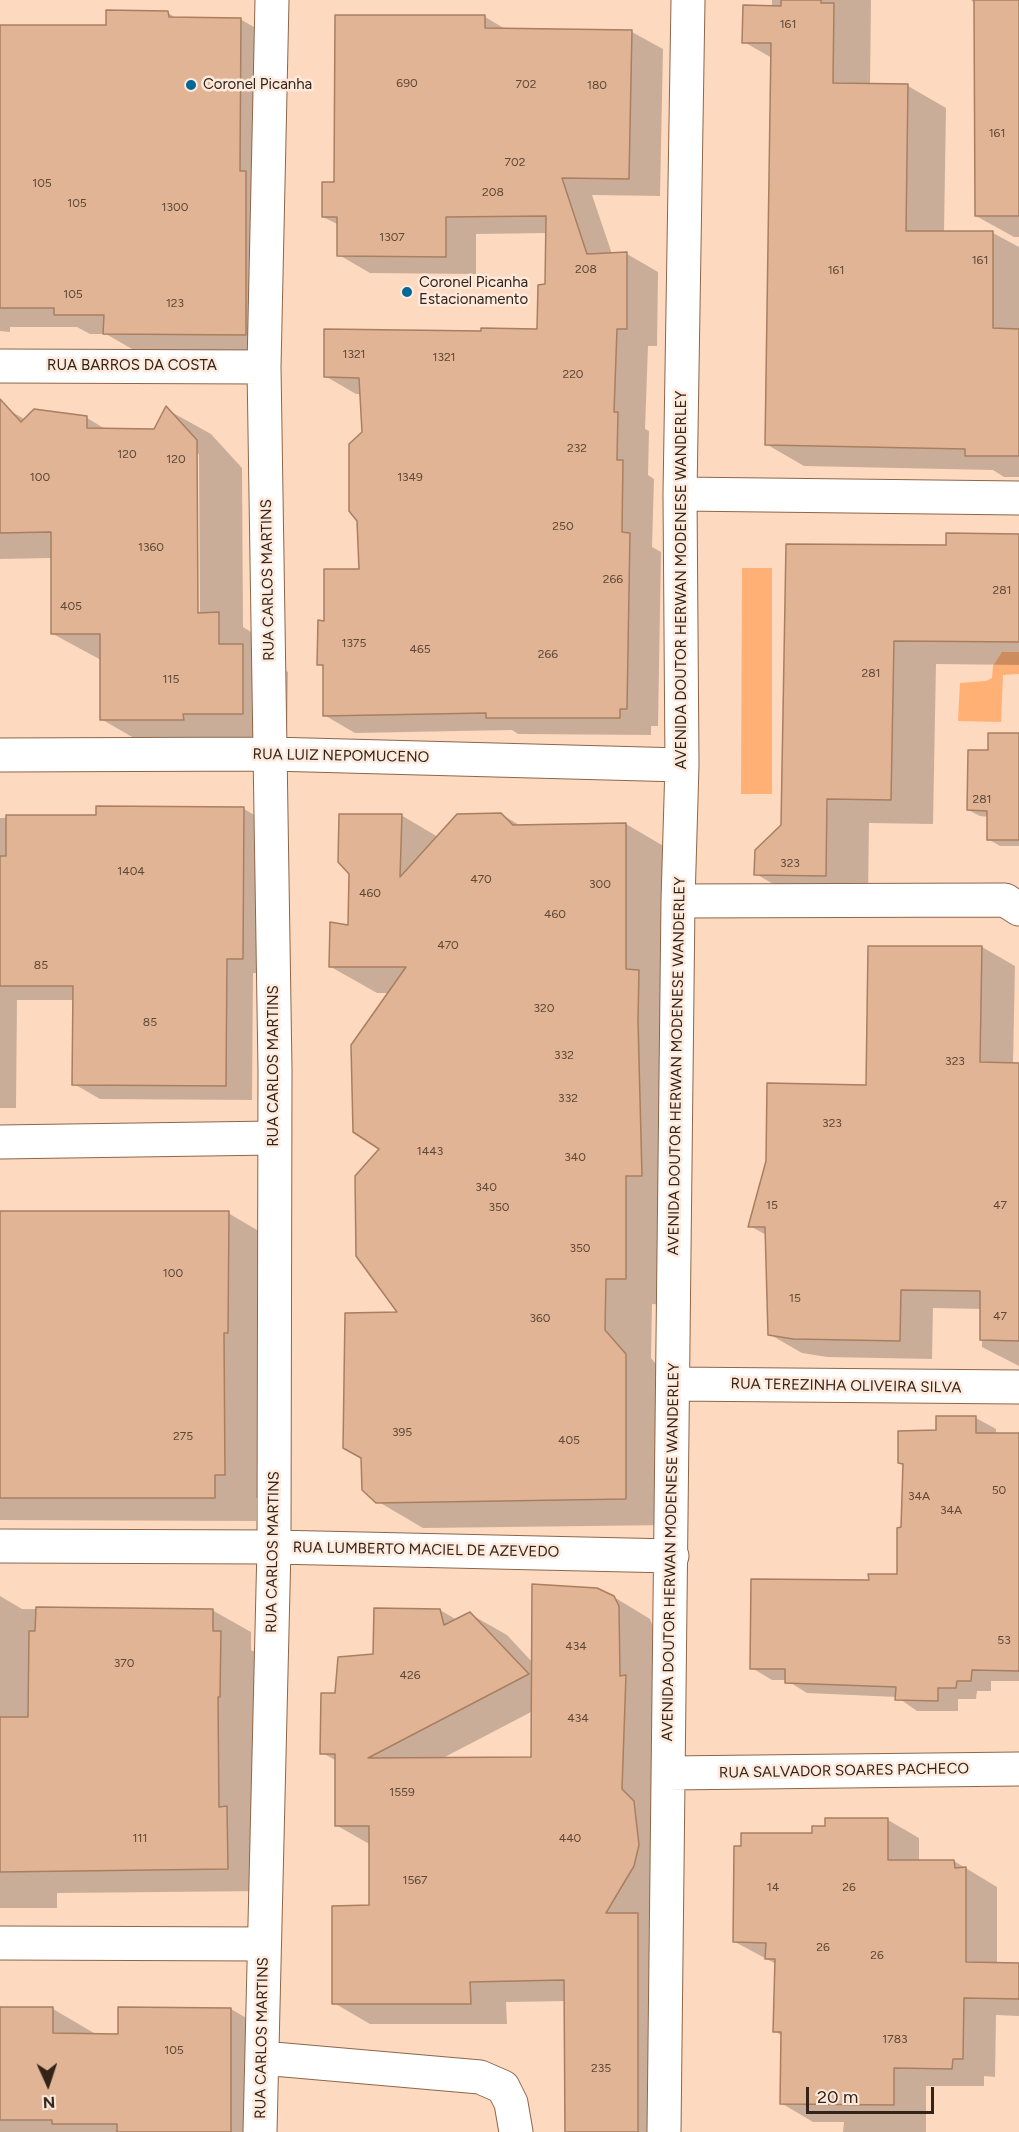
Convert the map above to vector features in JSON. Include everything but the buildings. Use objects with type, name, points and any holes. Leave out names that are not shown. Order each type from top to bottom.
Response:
[{"type":"street","name":"RUA CARLOS MARTINS","points":[[260,2132],[274,1547],[271,754],[264,367],[272,0]]},
{"type":"street","name":"AVENIDA DOUTOR HERWAN MODENESE WANDERLEY","points":[[664,2132],[678,901],[682,765],[680,494],[688,0]]},
{"type":"street","name":"RUA BARROS DA COSTA","points":[[0,366],[264,367]]},
{"type":"street","points":[[680,494],[1019,498]]},
{"type":"street","name":"RUA LUIZ NEPOMUCENO","points":[[0,755],[271,754],[682,765]]},
{"type":"street","points":[[678,901],[1005,900],[1019,909]]},
{"type":"street","points":[[0,1142],[274,1138]]},
{"type":"street","name":"RUA TEREZINHA OLIVEIRA SILVA","points":[[673,1384],[1019,1387]]},
{"type":"street","name":"RUA LUMBERTO MACIEL DE AZEVEDO","points":[[0,1546],[274,1547],[672,1556]]},
{"type":"street","name":"RUA SALVADOR SOARES PACHECO","points":[[669,1773],[1019,1769]]},
{"type":"street","points":[[0,1943],[264,1944]]},
{"type":"street","points":[[262,2058],[480,2077],[503,2087],[512,2103],[516,2132]]},
{"type":"shaded area","points":[[742,568],[772,568],[772,794],[741,794]]},
{"type":"shaded area","points":[[1002,652],[1019,652],[1019,674],[1003,675],[1001,722],[958,721],[960,683],[986,681],[992,678],[993,666]]},
{"type":"place","name":"Coronel Picanha","points":[[191,85]]},
{"type":"place","name":"Coronel Picanha Estacionamento","points":[[407,292]]}]
